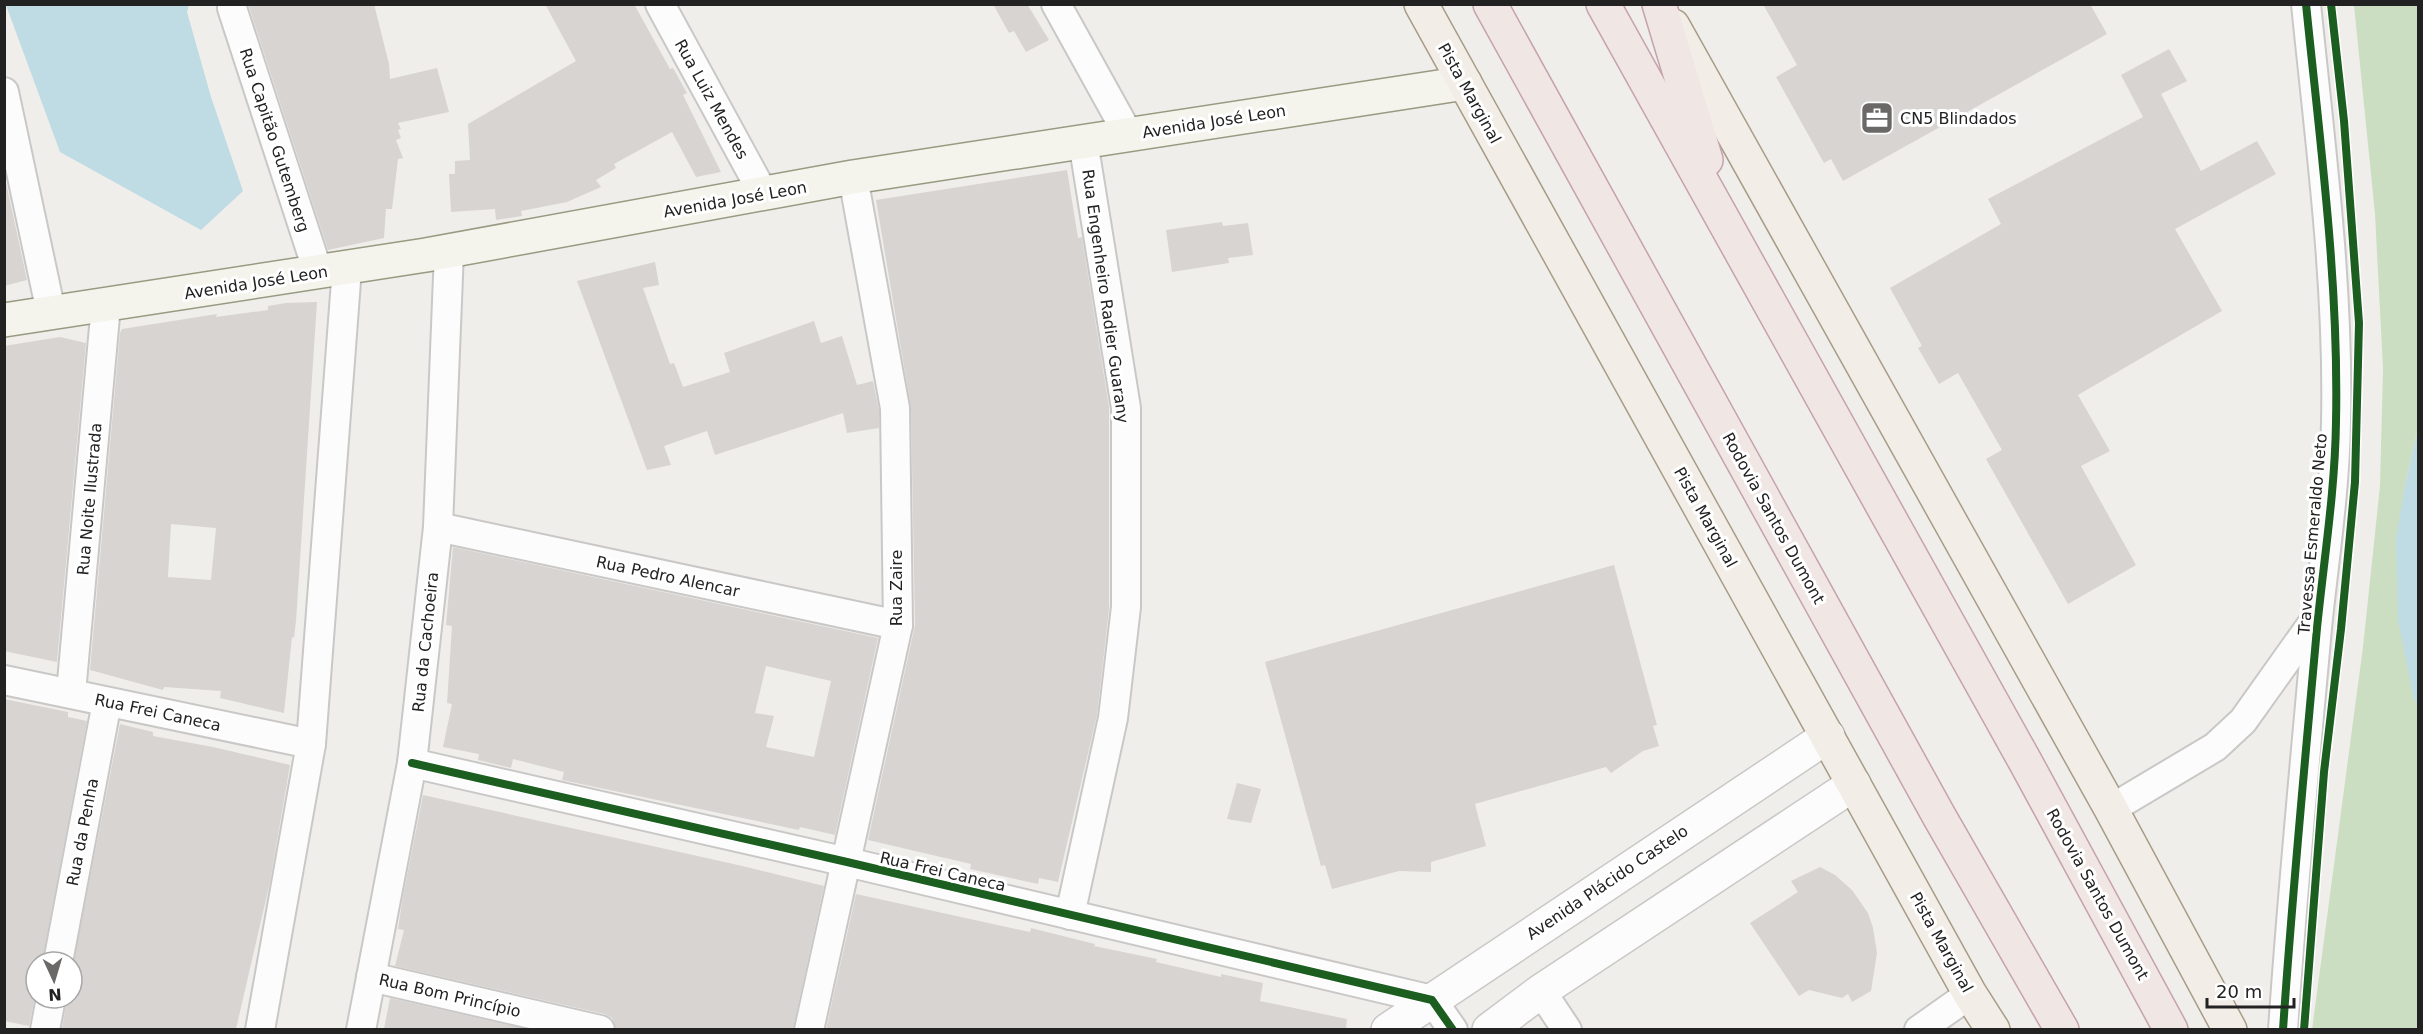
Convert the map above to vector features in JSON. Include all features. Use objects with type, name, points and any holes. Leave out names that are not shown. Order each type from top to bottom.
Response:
[{"type":"highway","name":"Rodovia Santos Dumont","points":[[1490,4],[1934,806],[2062,1029]]},
{"type":"highway","name":"Rodovia Santos Dumont","points":[[1603,4],[2026,763],[2171,1029]]},
{"type":"highway","points":[[1660,4],[1724,219]]},
{"type":"main road","name":"Pista Marginal","points":[[1421,4],[1970,994],[1993,1029]]},
{"type":"main road","points":[[1660,4],[2111,809],[2230,1029]]},
{"type":"main road","name":"Avenida José Leon","points":[[4,320],[437,253],[853,177],[1466,83]]},
{"type":"street","name":"Rua Luiz Mendes","points":[[660,4],[763,193]]},
{"type":"street","points":[[1056,4],[1128,134]]},
{"type":"street","name":"Travessa Esmeraldo Neto","points":[[2283,1029],[2294,876],[2318,616],[2333,496],[2336,421],[2333,275],[2306,4]]},
{"type":"street","name":"Rua Capitão Gutemberg","points":[[232,8],[347,268]]},
{"type":"street","points":[[4,92],[51,312]]},
{"type":"street","name":"Rua Engenheiro Radier Guarany","points":[[1070,915],[1113,718],[1126,607],[1126,408],[1083,141]]},
{"type":"street","name":"Rua Zaire","points":[[809,1029],[898,625],[895,408],[853,177]]},
{"type":"street","name":"Rua da Cachoeira","points":[[361,1029],[412,763],[438,527],[437,253]]},
{"type":"street","points":[[260,1029],[311,744],[347,268]]},
{"type":"street","name":"Rua Noite Ilustrada","points":[[71,693],[106,304]]},
{"type":"street","name":"Rua Pedro Alencar","points":[[438,527],[898,625]]},
{"type":"street","name":"Travessa Esmeraldo Neto","points":[[2111,809],[2215,747],[2243,721],[2318,616]]},
{"type":"street","name":"Rua Frei Caneca","points":[[4,680],[311,744]]},
{"type":"street","name":"Rua da Penha","points":[[60,950],[107,702]]},
{"type":"street","name":"Avenida Plácido Castelo","points":[[1388,1029],[1828,736]]},
{"type":"street","name":"Rua Frei Caneca","points":[[412,763],[1432,1000]]},
{"type":"street","points":[[1489,1029],[1542,991],[1854,784]]},
{"type":"street","name":"Rua Bom Princípio","points":[[371,977],[600,1029]]},
{"type":"street","points":[[1542,991],[1567,1029]]},
{"type":"street","points":[[1919,1029],[1970,994]]},
{"type":"street","points":[[1432,1000],[1453,1029]]},
{"type":"street","points":[[45,1029],[49,1010]]},
{"type":"green space","points":[[2354,5],[2418,5],[2418,428],[2405,485],[2414,700],[2418,705],[2418,1029],[2312,1030],[2363,647],[2380,486],[2383,369],[2375,214]]},
{"type":"water","points":[[6,5],[189,5],[187,12],[211,97],[243,191],[201,230],[60,152]]},
{"type":"water","points":[[2418,428],[2418,705],[2414,700],[2398,620],[2396,539]]},
{"type":"building","points":[[248,4],[374,4],[389,64],[390,79],[437,68],[449,112],[398,123],[401,138],[396,140],[403,158],[398,159],[392,209],[386,209],[384,238],[328,250]]},
{"type":"building","points":[[545,4],[634,4],[670,69],[673,68],[687,93],[683,95],[721,172],[696,177],[672,132],[614,164],[616,168],[596,180],[601,187],[567,202],[521,211],[522,216],[496,220],[495,209],[451,212],[449,174],[455,174],[455,161],[470,160],[468,124],[576,61]]},
{"type":"building","points":[[993,4],[1027,4],[1049,40],[1026,52],[1014,31],[1009,33]]},
{"type":"building","name":"CN5 Blindados","points":[[1763,4],[2090,4],[2107,34],[1843,181],[1831,159],[1824,163],[1776,77],[1797,65]]},
{"type":"building","points":[[2169,49],[2187,81],[2161,94],[2201,171],[2257,141],[2276,174],[2175,229],[2222,311],[2078,395],[2110,451],[2081,466],[2136,565],[2068,604],[1986,459],[2002,450],[1958,373],[1939,384],[1918,348],[1922,346],[1890,288],[2001,224],[1988,199],[2143,117],[2121,75]]},
{"type":"building","points":[[1067,170],[1078,238],[1082,237],[1109,407],[1109,609],[1097,715],[1058,882],[1039,878],[1038,884],[970,869],[971,864],[868,840],[915,625],[911,408],[876,200]]},
{"type":"building","points":[[4,173],[27,280],[4,286]]},
{"type":"building","points":[[1222,222],[1223,226],[1248,223],[1253,255],[1228,258],[1229,263],[1172,272],[1166,230]]},
{"type":"building","points":[[655,262],[659,285],[643,288],[670,364],[674,363],[683,387],[730,372],[724,353],[814,321],[821,343],[842,336],[857,385],[873,381],[879,410],[879,428],[847,433],[843,413],[715,455],[707,431],[664,446],[671,465],[647,470],[577,281]]},
{"type":"building","points":[[317,302],[296,621],[294,638],[292,637],[284,713],[220,698],[221,691],[164,687],[163,690],[90,670],[122,329],[217,314],[216,317],[268,310],[268,306]],"holes":[[[171,524],[216,528],[211,580],[168,577]]]},
{"type":"building","points":[[60,337],[86,343],[57,662],[4,651],[4,346]]},
{"type":"building","points":[[453,547],[878,638],[835,835],[800,827],[799,830],[562,780],[564,772],[513,759],[511,768],[478,760],[479,754],[443,747],[452,704],[447,703],[452,626],[446,625]],"holes":[[[766,666],[831,681],[814,757],[766,747],[774,716],[755,713]]]},
{"type":"building","points":[[1614,565],[1657,725],[1653,726],[1659,746],[1643,751],[1611,773],[1606,767],[1475,804],[1486,846],[1431,862],[1431,872],[1399,871],[1332,889],[1325,865],[1321,866],[1265,662]]},
{"type":"building","points":[[4,699],[68,712],[68,717],[87,721],[44,950],[24,950],[24,1010],[32,1010],[29,1026],[4,1021]]},
{"type":"building","points":[[120,724],[153,732],[153,736],[290,765],[270,882],[236,1029],[62,1029],[65,1010],[84,1010],[84,950],[76,950]]},
{"type":"building","points":[[1237,783],[1261,789],[1251,823],[1227,819]]},
{"type":"building","points":[[423,795],[824,886],[793,1029],[616,1029],[612,1018],[604,1014],[395,966],[404,930],[398,929],[403,896]]},
{"type":"building","points":[[1820,867],[1835,875],[1852,890],[1868,913],[1873,928],[1877,953],[1871,991],[1852,1002],[1848,994],[1842,998],[1809,990],[1799,996],[1750,923],[1798,892],[1791,881]]},
{"type":"building","points":[[856,894],[1030,932],[1031,928],[1095,944],[1094,946],[1157,959],[1156,962],[1221,977],[1221,974],[1263,983],[1260,1001],[1347,1019],[1346,1029],[826,1029]]},
{"type":"building","points":[[390,998],[525,1029],[384,1029]]},
{"type":"cycle path","points":[[2283,1030],[2336,422],[2332,265],[2306,4]]},
{"type":"cycle path","points":[[2304,1030],[2324,772],[2355,482],[2359,323],[2344,121],[2331,4]]},
{"type":"cycle path","points":[[412,763],[847,862],[1432,1000],[1453,1030]]},
{"type":"place","name":"CN5 Blindados","points":[[1877,118]]}]
